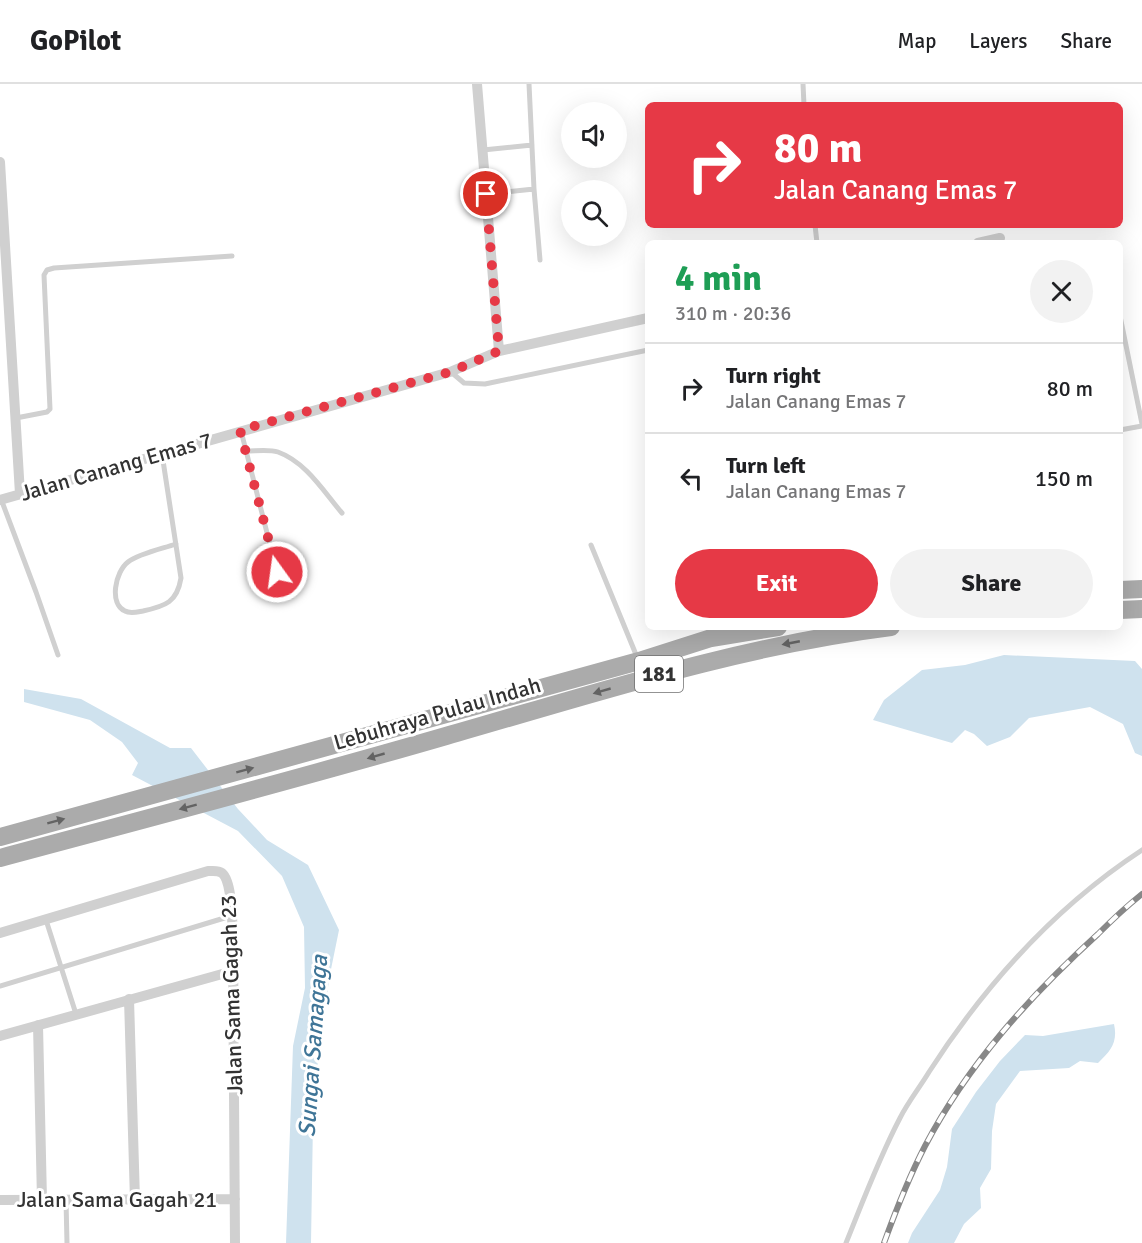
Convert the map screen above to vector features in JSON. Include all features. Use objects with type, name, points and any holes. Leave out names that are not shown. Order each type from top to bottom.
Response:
[{"type":"main road","points":[[1123,590],[1142,589]]},
{"type":"main road","points":[[1123,610],[1142,609]]},
{"type":"main road","name":"Lebuhraya Pulau Indah","points":[[0,837],[639,662],[711,632],[738,630]]},
{"type":"main road","name":"Lebuhraya Pulau Indah","points":[[0,858],[433,740],[669,672],[767,648],[873,630]]},
{"type":"street","points":[[477,84],[499,351]]},
{"type":"street","points":[[0,162],[20,494]]},
{"type":"street","points":[[991,240],[1000,238]]},
{"type":"street","name":"Jalan Canang Emas 7","points":[[1,500],[450,372],[499,351],[645,319]]},
{"type":"street","name":"Jalan Sama Gagah 23","points":[[0,933],[216,870],[226,878],[230,893],[233,971],[236,1243]]},
{"type":"street","points":[[0,1036],[233,971]]},
{"type":"street","points":[[129,999],[135,1200]]},
{"type":"street","points":[[38,1025],[42,1200]]},
{"type":"street","name":"Jalan Sama Gagah 21","points":[[0,1200],[235,1198]]},
{"type":"lane","points":[[528,84],[540,260]]},
{"type":"lane","points":[[803,84],[804,102]]},
{"type":"lane","points":[[482,150],[532,145]]},
{"type":"lane","points":[[486,194],[534,189]]},
{"type":"lane","points":[[16,418],[47,412],[50,409],[44,275],[47,270],[231,256]]},
{"type":"lane","points":[[1123,331],[1142,425],[1123,429]]},
{"type":"lane","points":[[450,372],[464,383],[485,384],[645,351]]},
{"type":"lane","points":[[240,430],[277,572]]},
{"type":"lane","points":[[246,451],[277,451],[290,458],[309,473],[342,513]]},
{"type":"lane","points":[[162,454],[176,544],[181,578],[179,589],[174,599],[161,607],[133,613],[125,612],[120,608],[115,583],[120,570],[130,560],[176,544]]},
{"type":"lane","points":[[1,500],[57,655]]},
{"type":"lane","points":[[591,544],[639,662]]},
{"type":"lane","points":[[846,1243],[900,1116],[975,1005],[1014,959],[1071,903],[1142,850]]},
{"type":"lane","points":[[0,986],[231,916]]},
{"type":"lane","points":[[46,920],[76,1014]]},
{"type":"lane","points":[[66,1200],[67,1243]]},
{"type":"water","points":[[1004,655],[1135,661],[1142,669],[1142,756],[1135,753],[1123,724],[1090,707],[1029,718],[1010,737],[987,746],[974,734],[965,730],[952,743],[873,720],[884,700],[922,670],[965,665]]},
{"type":"water","name":"Sungai Samagaga","points":[[24,689],[81,699],[170,748],[191,748],[238,809],[267,840],[308,865],[339,930],[329,979],[324,1023],[316,1041],[320,1098],[313,1121],[311,1243],[286,1243],[293,1046],[305,988],[304,927],[282,876],[238,831],[132,775],[138,763],[122,742],[90,720],[24,702]]},
{"type":"water","points":[[1114,1024],[1115,1036],[1112,1046],[1098,1063],[1080,1061],[1069,1068],[1020,1071],[996,1104],[992,1131],[991,1169],[980,1188],[981,1208],[964,1224],[954,1243],[908,1243],[940,1190],[947,1167],[952,1129],[1000,1061],[1025,1035],[1043,1036]]},
{"type":"railway","points":[[884,1243],[925,1146],[942,1116],[981,1059],[1002,1032],[1048,982],[1142,894]]},
{"type":"route","points":[[277,572],[240,430],[450,372],[499,351],[486,194]]}]
